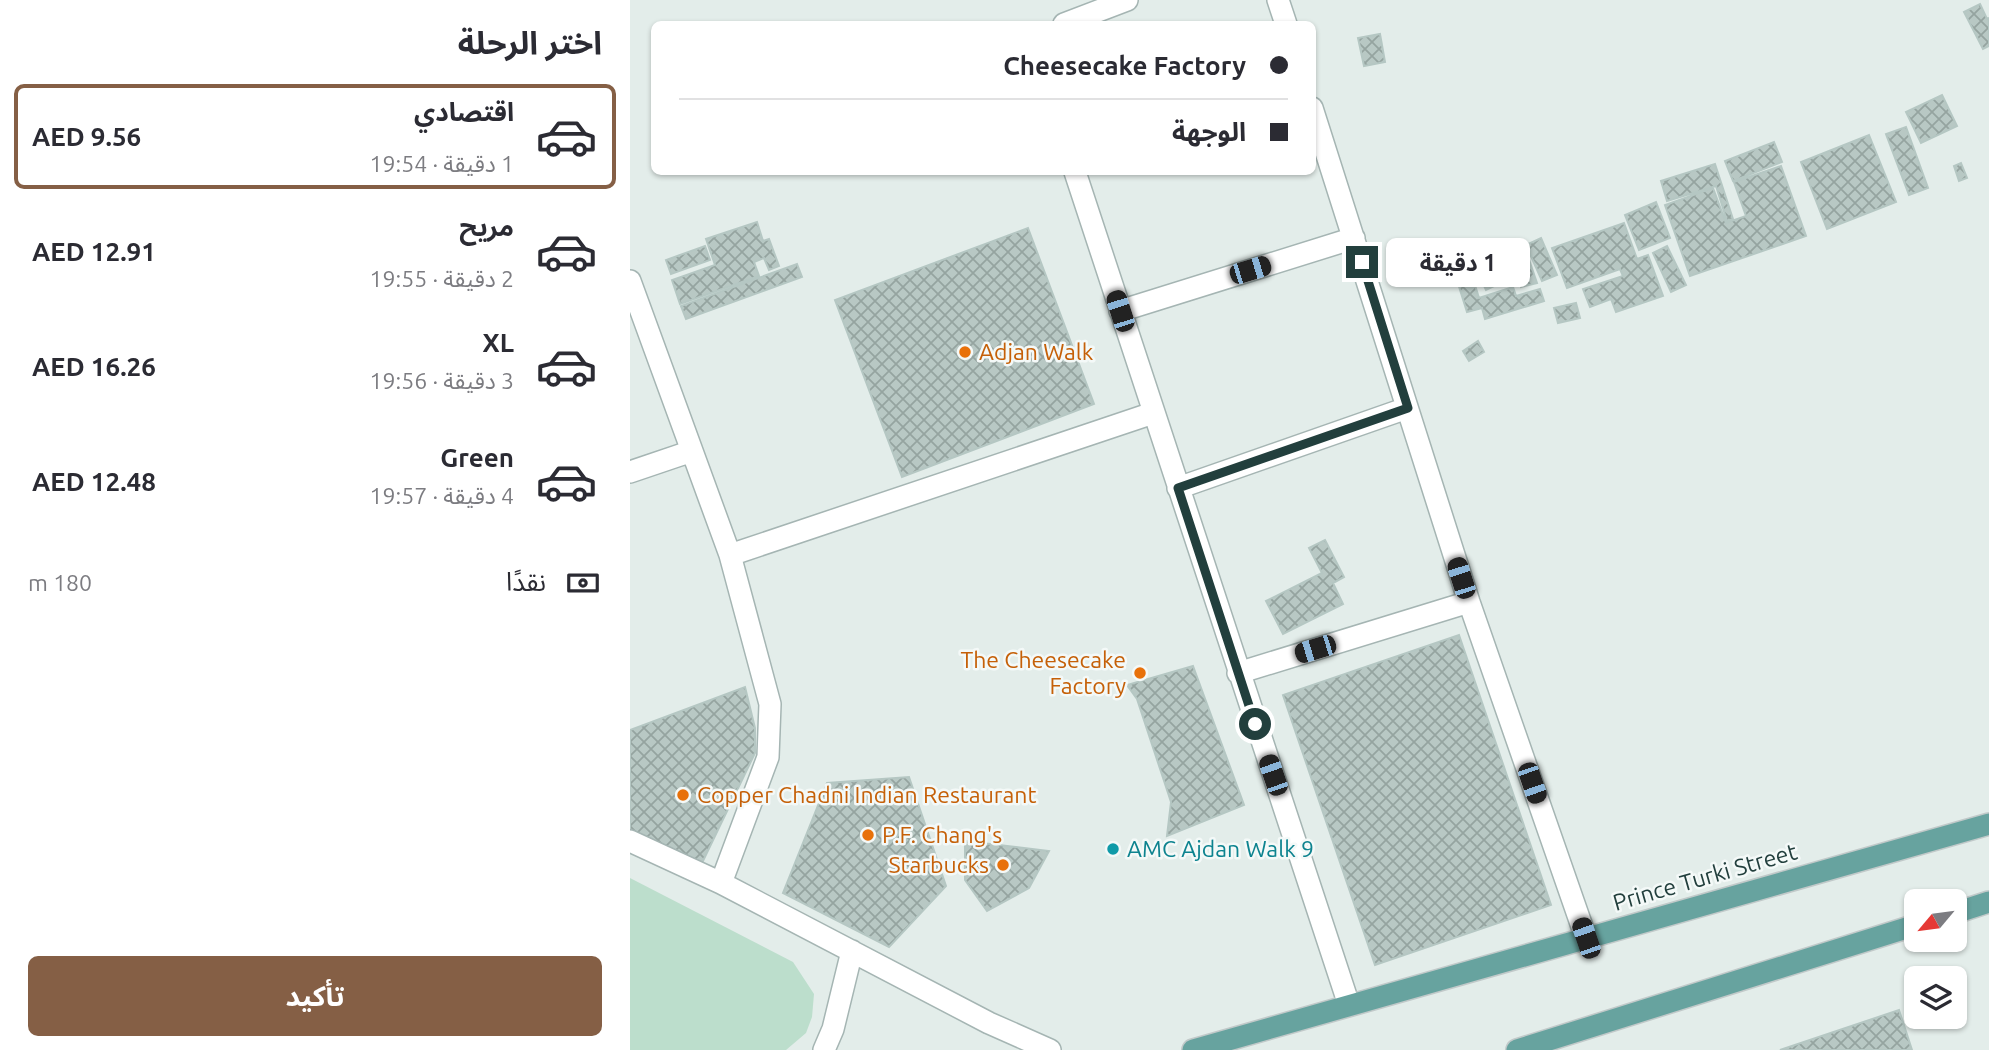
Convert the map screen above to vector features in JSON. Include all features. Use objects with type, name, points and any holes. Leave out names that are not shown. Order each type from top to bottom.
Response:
[{"type":"main road","name":"Prince Turki Street","points":[[1193,1050],[1989,824]]},
{"type":"main road","points":[[1967,909],[1989,902]]},
{"type":"main road","points":[[1517,1050],[1904,929]]},
{"type":"street","points":[[1072,21],[1127,0]]},
{"type":"street","points":[[1278,0],[1285,21]]},
{"type":"street","points":[[1316,120],[1469,602],[1586,938]]},
{"type":"street","points":[[1076,175],[1349,1005]]},
{"type":"street","points":[[1120,311],[1354,238]]},
{"type":"street","points":[[630,281],[730,555],[770,704],[768,757],[721,883]]},
{"type":"street","points":[[1178,488],[1408,408]]},
{"type":"street","points":[[730,555],[1153,413]]},
{"type":"street","points":[[630,472],[692,451]]},
{"type":"street","points":[[1238,673],[1469,602]]},
{"type":"street","points":[[630,841],[721,883],[989,1023],[1050,1050]]},
{"type":"street","points":[[824,1050],[833,1029],[852,951]]},
{"type":"green space","points":[[630,878],[793,962],[814,994],[812,1017],[806,1033],[786,1050],[630,1050]]},
{"type":"building","points":[[1980,4],[1987,19],[1989,18],[1989,46],[1983,49],[1964,12]]},
{"type":"building","points":[[1380,34],[1385,62],[1364,66],[1358,38]]},
{"type":"building","points":[[1942,95],[1957,126],[1921,143],[1906,112]]},
{"type":"building","points":[[1906,127],[1928,188],[1909,195],[1886,134]]},
{"type":"building","points":[[1869,135],[1896,202],[1827,229],[1801,162]]},
{"type":"building","points":[[1774,142],[1782,162],[1733,181],[1725,161]]},
{"type":"building","points":[[1961,163],[1967,178],[1959,181],[1954,166]]},
{"type":"building","points":[[1715,164],[1733,219],[1727,221],[1716,186],[1667,201],[1661,181]]},
{"type":"building","points":[[1781,166],[1806,236],[1690,276],[1665,205],[1713,188],[1726,223],[1746,216],[1734,182]]},
{"type":"building","points":[[1656,202],[1670,238],[1639,250],[1625,215]]},
{"type":"building","points":[[757,222],[763,241],[769,239],[779,266],[769,270],[764,258],[754,262],[759,276],[680,304],[672,280],[715,265],[706,239]]},
{"type":"building","points":[[1624,223],[1637,259],[1648,255],[1663,296],[1616,312],[1611,299],[1590,307],[1583,289],[1623,276],[1620,269],[1567,288],[1552,248]]},
{"type":"building","name":"Adjan Walk","points":[[1028,228],[1094,404],[902,477],[835,300]]},
{"type":"building","points":[[1541,238],[1557,275],[1542,281],[1526,245]]},
{"type":"building","points":[[1524,245],[1537,283],[1521,287],[1509,250]]},
{"type":"building","points":[[705,246],[710,260],[671,274],[666,260]]},
{"type":"building","points":[[1667,246],[1686,285],[1671,292],[1653,253]]},
{"type":"building","points":[[1505,257],[1515,276],[1486,290],[1477,271]]},
{"type":"building","points":[[797,264],[802,277],[686,319],[681,306]]},
{"type":"building","points":[[1470,269],[1479,298],[1513,287],[1516,296],[1540,289],[1544,301],[1485,319],[1482,308],[1467,312],[1455,274]]},
{"type":"building","points":[[1576,303],[1580,318],[1558,323],[1554,308]]},
{"type":"building","points":[[1478,341],[1484,352],[1469,361],[1463,351]]},
{"type":"building","points":[[1325,540],[1344,577],[1333,583],[1343,604],[1283,634],[1266,601],[1322,573],[1309,548]]},
{"type":"building","points":[[1459,635],[1551,905],[1375,965],[1283,695]]},
{"type":"building","points":[[1193,666],[1244,805],[1167,836],[1171,802],[1137,699],[1127,685]]},
{"type":"building","name":"Copper Chadni Indian Restaurant","points":[[745,687],[755,728],[755,753],[702,863],[630,837],[630,730]]},
{"type":"building","name":"P.F. Chang's","points":[[909,777],[946,886],[889,947],[783,893],[827,783]]},
{"type":"building","name":"Starbucks","points":[[965,841],[1049,851],[1029,888],[987,911],[965,880]]},
{"type":"building","points":[[1899,1010],[1912,1050],[1780,1050]]},
{"type":"place","name":"Adjan Walk","points":[[965,352]]},
{"type":"place","name":"The Cheesecake Factory","points":[[1140,673]]},
{"type":"place","name":"Copper Chadni Indian Restaurant","points":[[683,795]]},
{"type":"place","name":"P.F. Chang's","points":[[868,835]]},
{"type":"place","name":"AMC Ajdan Walk 9","points":[[1113,849]]},
{"type":"place","name":"Starbucks","points":[[1003,865]]},
{"type":"route","points":[[1255,724],[1178,488],[1408,408],[1362,262]]}]
